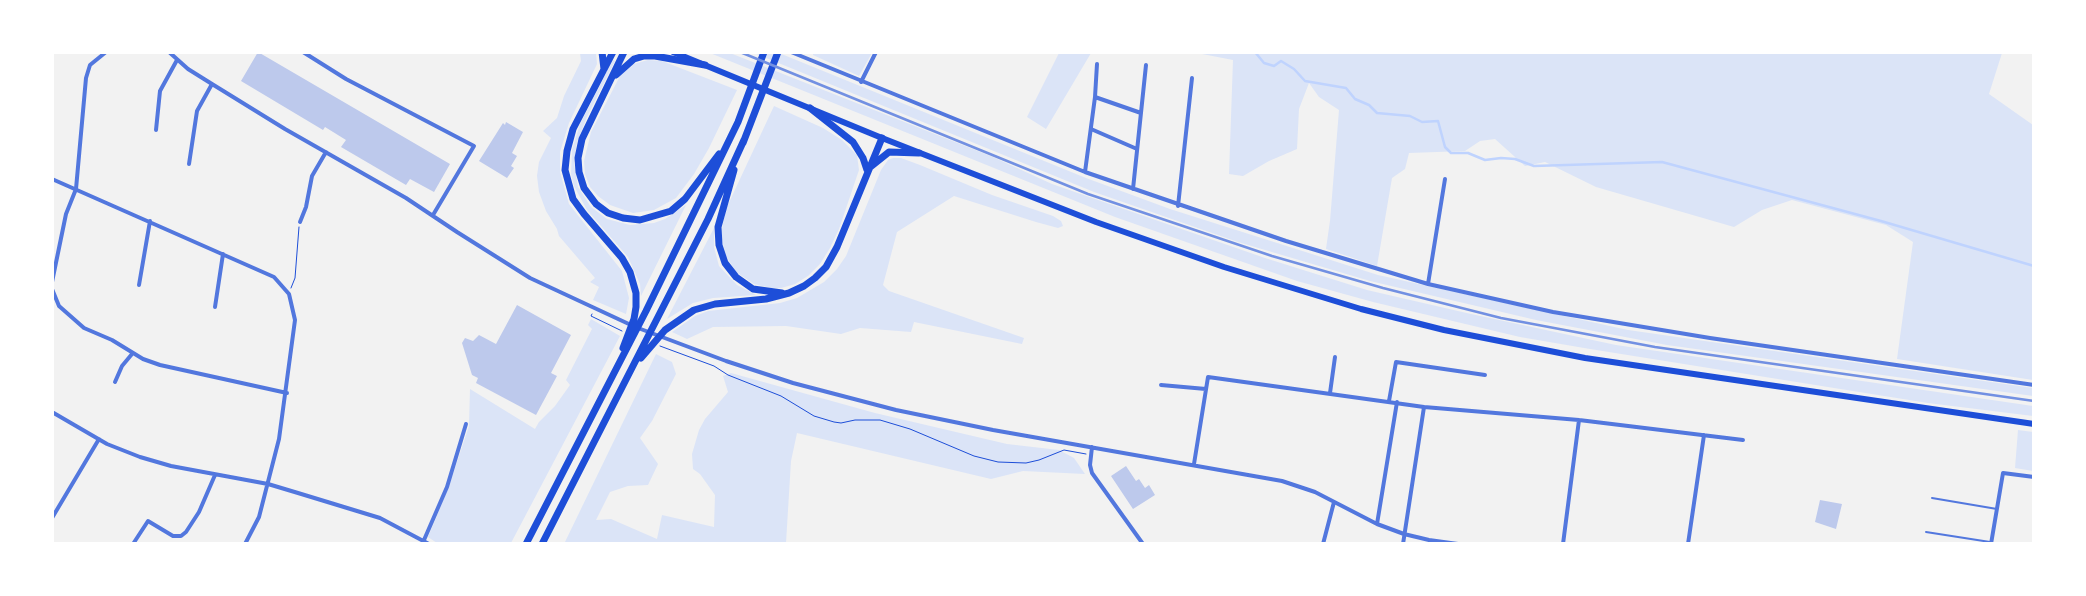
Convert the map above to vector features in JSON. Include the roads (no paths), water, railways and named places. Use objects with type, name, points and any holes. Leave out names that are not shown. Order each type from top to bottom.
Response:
[{"type":"highway","points":[[602,52],[604,69]]},
{"type":"highway","points":[[613,52],[573,128],[567,151],[565,170],[573,199],[622,258],[630,272],[636,293],[636,307],[622,355]]},
{"type":"highway","points":[[624,52],[582,139],[578,158],[579,172],[584,188],[596,204],[608,213],[623,218],[640,220],[671,211],[685,199],[728,142]]},
{"type":"highway","points":[[526,544],[646,311],[738,122],[764,52]]},
{"type":"highway","points":[[778,52],[749,124],[718,227],[719,245],[725,263],[741,281],[753,288],[771,293],[789,293]]},
{"type":"highway","points":[[610,80],[625,65],[634,59],[644,56],[656,56],[705,66]]},
{"type":"highway","points":[[810,108],[853,142],[863,158],[867,170]]},
{"type":"highway","points":[[639,359],[665,330],[694,310],[715,304],[766,300],[789,293],[804,286],[826,267],[837,247],[867,170],[882,138]]},
{"type":"highway","points":[[542,544],[639,359],[708,220],[744,140]]},
{"type":"highway","points":[[867,170],[889,152],[919,153]]},
{"type":"main road","points":[[673,52],[919,153],[1087,219],[1224,267],[1352,306],[1444,330],[1514,345],[1624,364],[2034,424]]},
{"type":"street","points":[[52,282],[66,214],[76,189],[86,78],[90,65],[106,52]]},
{"type":"street","points":[[169,52],[177,60],[212,84],[433,215],[530,278],[592,308],[684,346],[793,383],[896,410],[986,429],[1194,464],[1282,481],[1315,492],[1377,524],[1404,534],[1458,544]]},
{"type":"street","points":[[303,52],[346,79],[474,146],[433,215]]},
{"type":"street","points":[[791,52],[1085,172],[1178,206],[1428,284],[1553,312],[1719,339],[2034,385]]},
{"type":"street","points":[[861,82],[876,52]]},
{"type":"street","points":[[156,130],[160,92],[177,60]]},
{"type":"street","points":[[1085,172],[1095,97],[1096,64]]},
{"type":"street","points":[[1133,189],[1146,65]]},
{"type":"street","points":[[1178,206],[1192,78]]},
{"type":"street","points":[[189,164],[197,111],[212,84]]},
{"type":"street","points":[[1095,97],[1141,113]]},
{"type":"street","points":[[1091,129],[1137,149]]},
{"type":"street","points":[[300,222],[312,176],[326,152]]},
{"type":"street","points":[[1428,284],[1445,178]]},
{"type":"street","points":[[52,179],[274,277],[289,294],[296,320],[279,439],[259,517],[245,544]]},
{"type":"street","points":[[140,285],[150,221]]},
{"type":"street","points":[[215,307],[223,254]]},
{"type":"street","points":[[52,289],[59,306],[84,328],[112,340],[132,354],[160,365],[286,393]]},
{"type":"street","points":[[115,382],[122,366],[132,354]]},
{"type":"street","points":[[1330,393],[1336,357]]},
{"type":"street","points":[[1389,401],[1396,362],[1485,375]]},
{"type":"street","points":[[1194,464],[1208,378],[1424,407],[1579,420],[1743,440]]},
{"type":"street","points":[[1161,385],[1206,389]]},
{"type":"street","points":[[1377,524],[1397,402]]},
{"type":"street","points":[[1403,544],[1424,407]]},
{"type":"street","points":[[52,412],[99,439],[140,457],[171,466],[268,484],[380,518],[429,544]]},
{"type":"street","points":[[1563,544],[1579,420]]},
{"type":"street","points":[[424,540],[447,487],[466,424]]},
{"type":"street","points":[[1688,544],[1704,435]]},
{"type":"street","points":[[52,518],[99,439]]},
{"type":"street","points":[[1092,447],[1092,473],[1144,544]]},
{"type":"street","points":[[1991,543],[2003,473],[2034,477]]},
{"type":"street","points":[[133,544],[148,521],[173,536],[181,536],[186,532],[199,512],[215,475]]},
{"type":"street","points":[[1323,544],[1334,502]]},
{"type":"lane","points":[[1932,498],[1997,509]]},
{"type":"lane","points":[[1926,532],[1991,543]]},
{"type":"waterway","points":[[1255,52],[1264,63],[1274,66],[1281,61],[1294,69],[1305,81],[1346,88],[1355,99],[1369,105],[1377,113],[1410,116],[1422,122],[1438,121],[1445,147],[1451,153],[1468,153],[1485,160],[1515,159],[1534,166],[1662,162],[1881,221],[2034,266]]},
{"type":"railway","points":[[740,52],[1088,194],[1272,256],[1383,288],[1501,318],[1655,347],[2034,401]]}]
